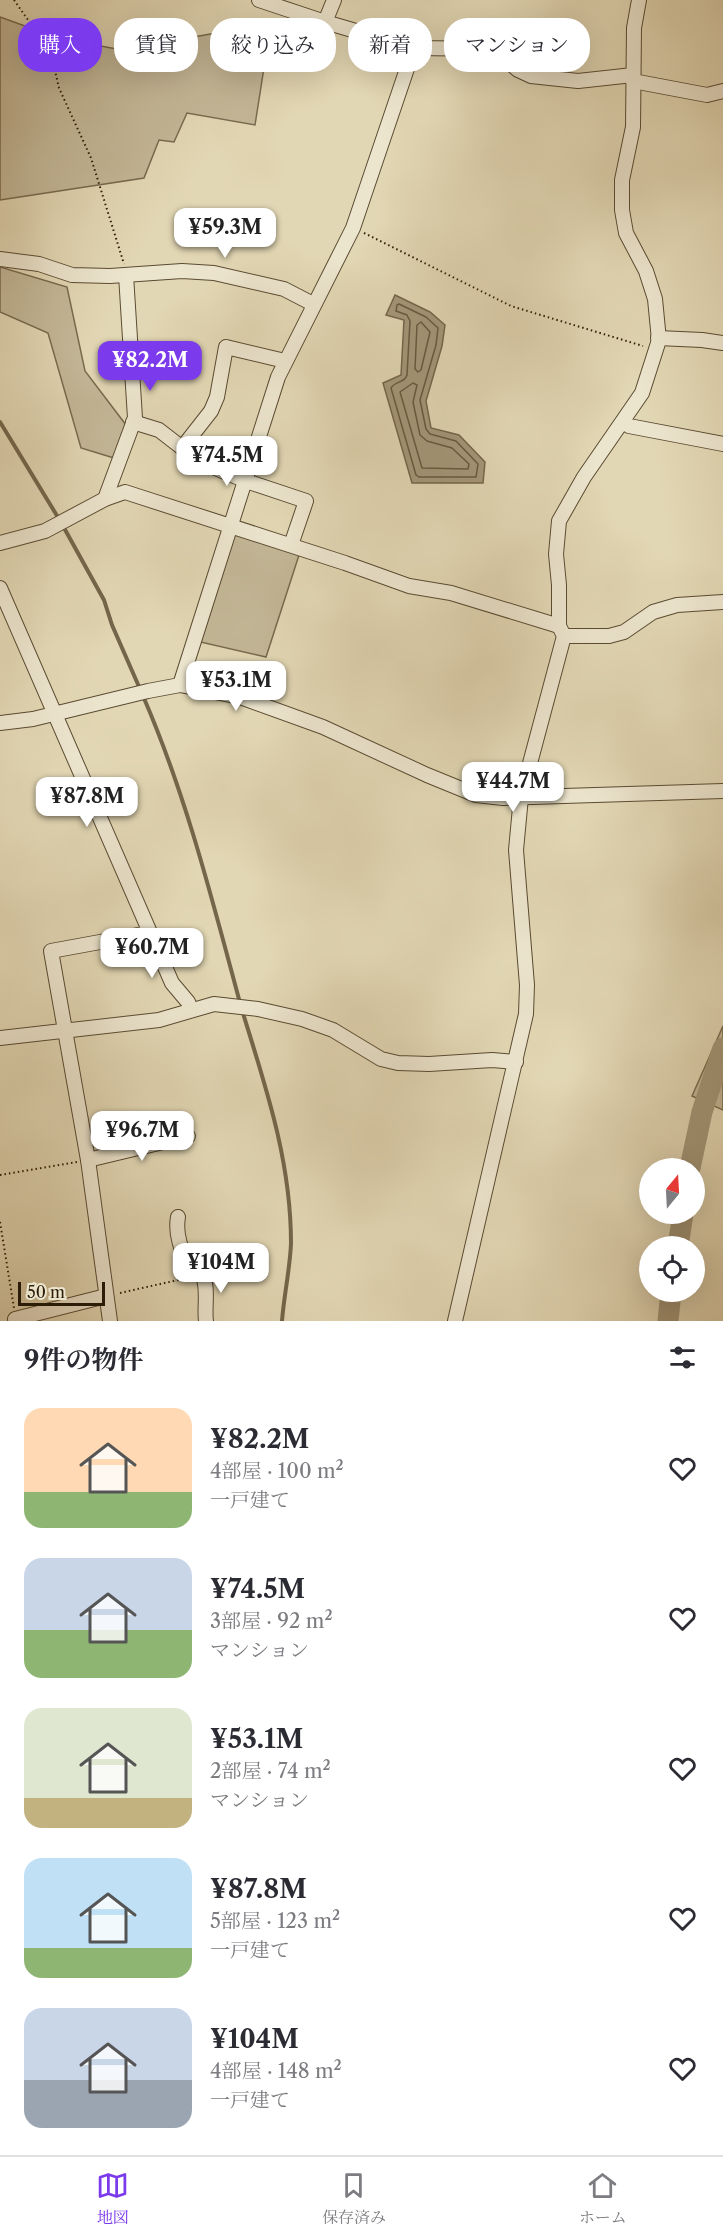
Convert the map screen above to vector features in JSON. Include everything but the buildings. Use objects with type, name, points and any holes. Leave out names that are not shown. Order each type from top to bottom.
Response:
[{"type":"street","points":[[259,0],[313,18]]},
{"type":"street","points":[[327,18],[334,0]]},
{"type":"street","points":[[455,1321],[526,1014],[527,985],[516,850],[521,796],[562,631],[556,554],[559,521],[584,477],[642,393],[657,345],[655,299],[646,271],[626,233],[622,210],[622,180],[633,127],[634,28],[639,0]]},
{"type":"street","points":[[432,48],[494,48],[518,69],[531,76],[578,81],[633,78],[707,95],[723,91]]},
{"type":"street","points":[[180,685],[276,382],[352,228],[406,72]]},
{"type":"street","points":[[0,259],[39,264],[72,275],[126,275],[182,271],[214,273],[284,289],[313,304]]},
{"type":"street","points":[[105,499],[133,422],[134,397],[126,275]]},
{"type":"street","points":[[657,345],[702,340],[723,343]]},
{"type":"street","points":[[182,448],[212,411],[217,397],[226,347],[285,361]]},
{"type":"street","points":[[133,422],[159,430],[199,461],[246,481],[306,501],[291,545]]},
{"type":"street","points":[[624,422],[629,426],[723,444]]},
{"type":"street","points":[[0,543],[51,529],[105,499],[125,492],[291,545],[409,586],[451,593],[562,631],[609,636],[624,633],[653,612],[677,605],[723,602]]},
{"type":"street","points":[[0,588],[149,933],[172,983],[191,1009]]},
{"type":"street","points":[[0,723],[33,719],[180,685],[250,700],[323,727],[476,795],[503,798],[723,791]]},
{"type":"street","points":[[110,1321],[88,1160],[51,951],[149,933]]},
{"type":"street","points":[[0,1038],[159,1020],[214,1004],[249,1008],[302,1019],[333,1030],[381,1059],[398,1063],[429,1064],[482,1060],[516,1062]]},
{"type":"street","points":[[88,1160],[188,1136]]},
{"type":"street","points":[[178,1218],[176,1229],[183,1250],[192,1268],[201,1274],[205,1288],[206,1321]]},
{"type":"street","points":[[15,1319],[106,1296]]},
{"type":"path","points":[[14,0],[52,58],[59,88],[91,159],[126,275]]},
{"type":"path","points":[[352,228],[511,306],[629,340],[657,345]]},
{"type":"path","points":[[0,1175],[88,1160]]},
{"type":"path","points":[[0,1222],[15,1319]]},
{"type":"path","points":[[106,1296],[201,1274]]},
{"type":"shaded area","points":[[0,17],[18,24],[18,72],[102,72],[102,46],[114,48],[114,72],[198,72],[198,36],[210,34],[210,72],[263,72],[255,125],[187,113],[174,142],[159,140],[144,178],[0,200]]},
{"type":"shaded area","points":[[0,267],[67,287],[85,371],[126,425],[114,458],[81,448],[48,333],[0,312]]},
{"type":"shaded area","points":[[238,533],[300,552],[266,657],[196,641],[232,536]]},
{"type":"shaded area","points":[[723,1026],[723,1110],[692,1096]]},
{"type":"water","points":[[395,295],[430,312],[445,325],[442,346],[426,401],[431,428],[459,435],[485,462],[483,483],[412,483],[383,383],[401,375],[404,320],[386,315]]},
{"type":"waterway","points":[[0,422],[59,519]]},
{"type":"waterway","points":[[63,526],[104,600],[112,625],[140,689]]},
{"type":"waterway","points":[[143,696],[185,809],[240,1003]]},
{"type":"waterway","points":[[242,1010],[276,1125],[287,1183],[291,1243],[282,1321]]},
{"type":"waterway","points":[[692,1158],[702,1112],[723,1048]]},
{"type":"waterway","points":[[680,1236],[681,1224]]},
{"type":"waterway","points":[[668,1321],[670,1302]]}]
